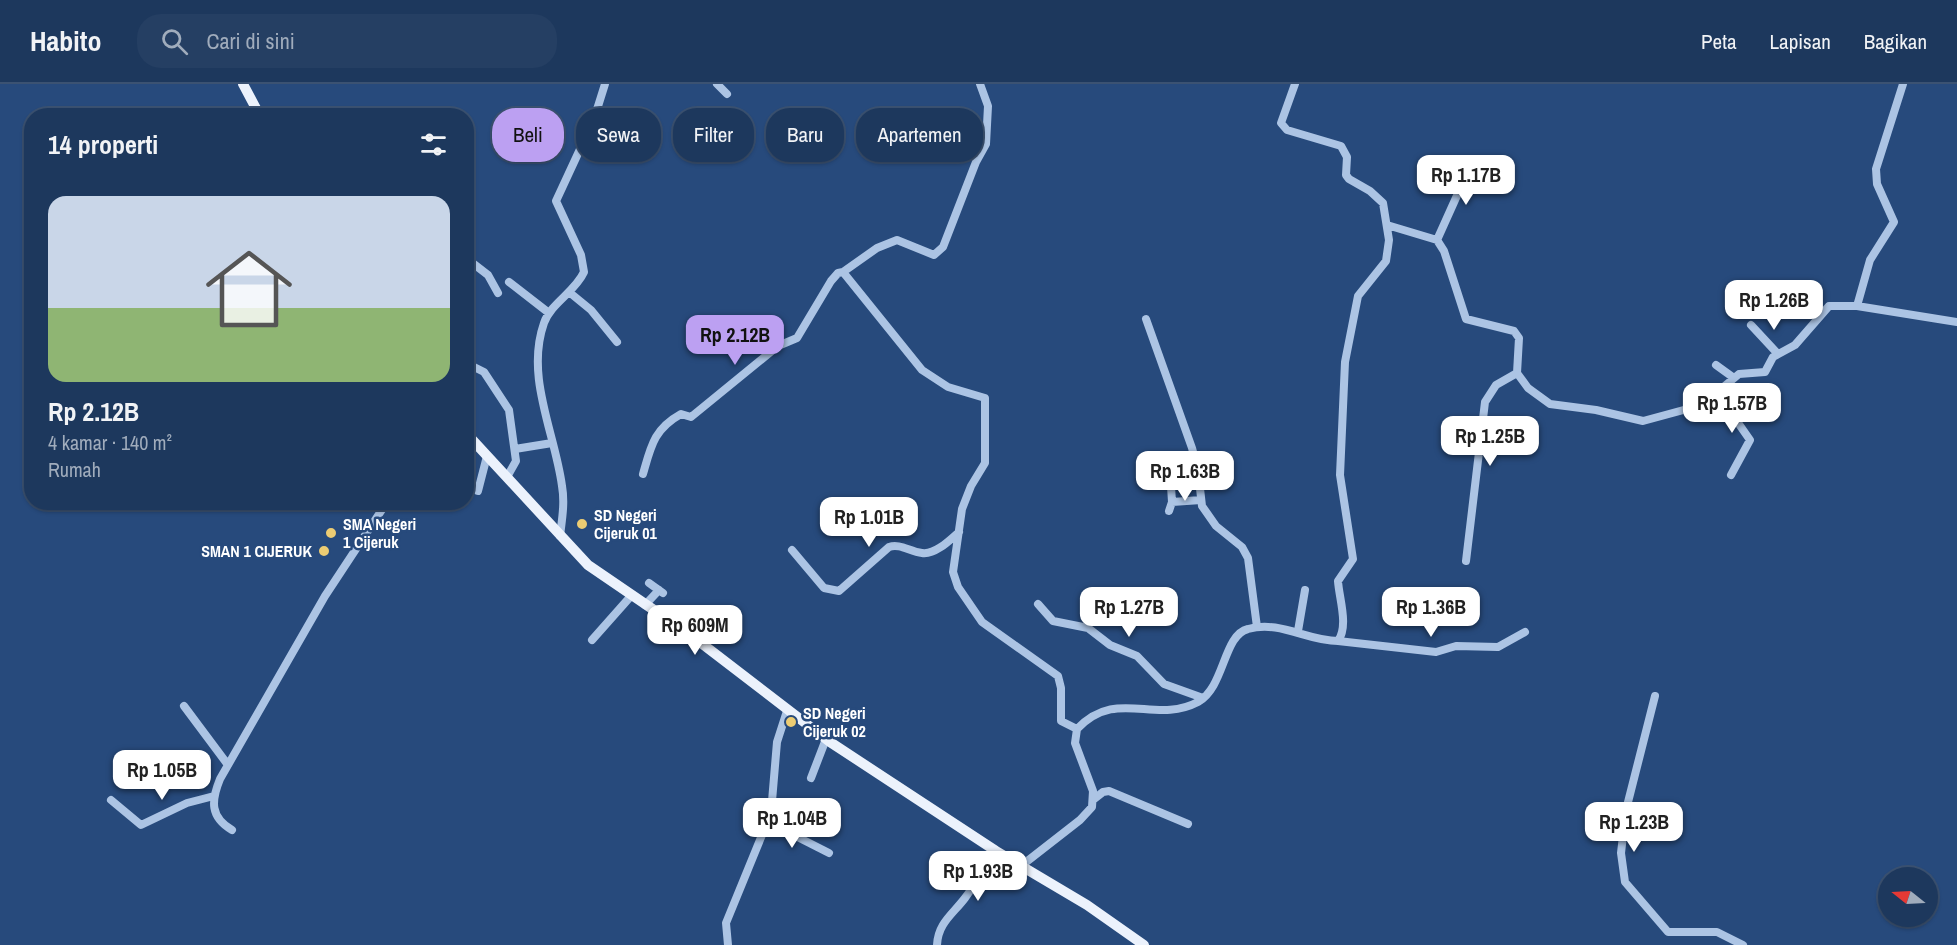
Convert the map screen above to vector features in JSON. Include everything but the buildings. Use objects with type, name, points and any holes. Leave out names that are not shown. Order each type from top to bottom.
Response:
[{"type":"main road","points":[[243,84],[256,108]]},
{"type":"main road","points":[[474,442],[588,565],[692,636],[826,739],[996,851],[1087,905],[1144,945]]},
{"type":"street","points":[[560,536],[563,494],[545,419],[540,376],[542,334],[549,313],[582,277],[584,261],[556,201],[596,114],[605,84]]},
{"type":"street","points":[[717,84],[727,94]]},
{"type":"street","points":[[643,474],[655,435],[681,414],[691,417],[778,346],[795,340],[838,273],[843,272],[877,248],[897,240],[934,255],[943,246],[964,198],[973,170],[986,144],[988,106],[980,84]]},
{"type":"street","points":[[1295,84],[1281,123],[1287,130],[1341,146],[1347,157],[1346,175],[1377,196],[1383,203],[1387,225],[1388,255],[1383,267],[1367,281],[1358,296],[1345,362],[1340,475],[1353,559],[1338,581],[1343,631],[1338,641]]},
{"type":"street","points":[[1857,306],[1870,260],[1894,222],[1877,184],[1876,169],[1903,84]]},
{"type":"street","points":[[1498,178],[1469,177],[1464,180],[1437,240],[1451,271],[1466,319],[1514,331],[1519,338],[1517,374],[1528,388],[1550,404],[1596,410],[1636,421],[1692,408],[1718,394],[1739,374],[1765,372],[1777,353],[1800,340],[1824,308],[1835,304],[1957,322]]},
{"type":"street","points":[[1387,225],[1437,240]]},
{"type":"street","points":[[474,265],[488,276],[498,293]]},
{"type":"street","points":[[843,272],[922,370],[948,387],[985,398],[985,463],[966,496],[953,572],[958,587],[982,622],[1058,676],[1061,688],[1060,721],[1077,729]]},
{"type":"street","points":[[508,282],[549,313]]},
{"type":"street","points":[[572,289],[617,342]]},
{"type":"street","points":[[1146,319],[1192,447],[1204,510],[1216,526],[1242,548],[1248,558],[1257,627]]},
{"type":"street","points":[[1751,326],[1777,353]]},
{"type":"street","points":[[1716,365],[1734,378]]},
{"type":"street","points":[[474,367],[484,372],[506,402],[516,465],[507,477]]},
{"type":"street","points":[[1466,561],[1485,402],[1496,385],[1517,374]]},
{"type":"street","points":[[1718,394],[1750,440],[1731,476]]},
{"type":"street","points":[[515,449],[552,443]]},
{"type":"street","points":[[478,490],[487,456]]},
{"type":"street","points":[[1169,511],[1172,501],[1171,486]]},
{"type":"street","points":[[1172,501],[1201,500]]},
{"type":"street","points":[[232,830],[215,815],[214,796],[228,765],[325,596],[382,510]]},
{"type":"street","points":[[792,550],[824,588],[839,591],[889,547],[895,545],[925,554],[938,548],[960,532]]},
{"type":"street","points":[[645,605],[661,592],[649,582]]},
{"type":"street","points":[[1298,631],[1305,590]]},
{"type":"street","points":[[592,640],[631,596]]},
{"type":"street","points":[[1038,604],[1053,621],[1088,628],[1110,645],[1137,656],[1164,684],[1203,698]]},
{"type":"street","points":[[1094,799],[1088,776],[1077,751],[1077,729],[1088,719],[1121,707],[1132,706],[1164,712],[1189,706],[1203,698],[1218,678],[1239,632],[1257,627],[1298,631],[1320,639],[1436,652],[1456,646],[1498,647],[1525,632]]},
{"type":"street","points":[[1655,696],[1626,810],[1621,853],[1625,882],[1668,932],[1717,933],[1743,945]]},
{"type":"street","points":[[184,706],[228,765]]},
{"type":"street","points":[[728,945],[726,923],[768,822],[773,803],[777,742],[787,711]]},
{"type":"street","points":[[810,778],[826,739]]},
{"type":"street","points":[[1021,866],[1086,815],[1094,799],[1103,792],[1109,792],[1188,824]]},
{"type":"street","points":[[111,800],[141,825],[187,803],[214,796]]},
{"type":"street","points":[[768,822],[829,853]]},
{"type":"street","points":[[937,945],[939,932],[945,919],[964,900],[996,851]]},
{"type":"place","name":"SD Negeri Cijeruk 01","points":[[582,524]]},
{"type":"place","name":"SMA Negeri 1 Cijeruk","points":[[331,533]]},
{"type":"place","name":"SMAN 1 CIJERUK","points":[[324,551]]},
{"type":"place","name":"SD Negeri Cijeruk 02","points":[[791,722]]}]
